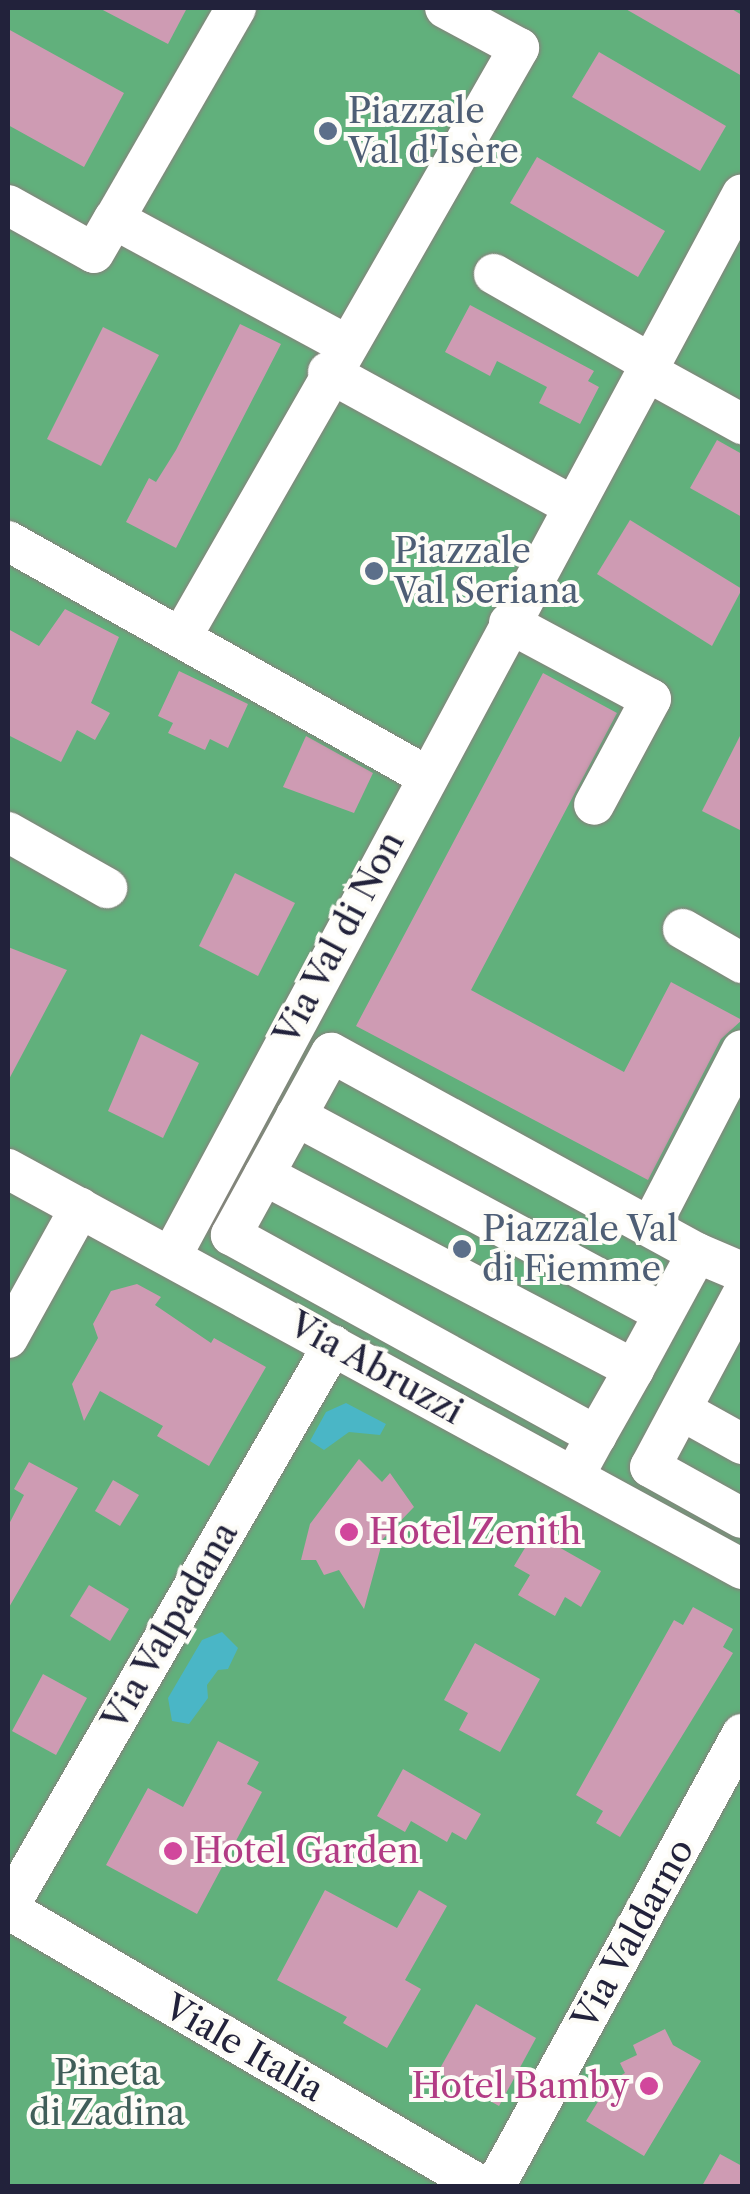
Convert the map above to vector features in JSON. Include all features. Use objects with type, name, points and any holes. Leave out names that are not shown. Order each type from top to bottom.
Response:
[{"type":"street","points":[[8,205],[94,253],[236,8]]},
{"type":"street","points":[[182,636],[518,48],[445,8]]},
{"type":"street","name":"Via Val di Non","points":[[172,1255],[742,194]]},
{"type":"street","points":[[114,219],[573,506]]},
{"type":"street","points":[[494,274],[742,424]]},
{"type":"street","points":[[8,541],[426,776]]},
{"type":"street","points":[[509,623],[651,699],[594,805]]},
{"type":"street","points":[[8,832],[107,888]]},
{"type":"street","points":[[682,929],[742,963]]},
{"type":"street","points":[[290,1030],[697,1252],[742,1272]]},
{"type":"street","points":[[658,1210],[742,1050]]},
{"type":"street","points":[[331,1052],[230,1235],[602,1476],[650,1467],[742,1518]]},
{"type":"street","points":[[296,1116],[664,1314]]},
{"type":"street","name":"Via Abruzzi","points":[[8,1168],[333,1345],[602,1476],[742,1570]]},
{"type":"street","points":[[264,1175],[634,1368]]},
{"type":"street","points":[[8,1338],[80,1208]]},
{"type":"street","points":[[602,1476],[634,1368],[697,1252]]},
{"type":"street","points":[[650,1467],[681,1410],[730,1351],[742,1296]]},
{"type":"street","name":"Via Valpadana","points":[[8,1909],[333,1345]]},
{"type":"street","points":[[681,1410],[742,1444]]},
{"type":"street","name":"Via Valdarno","points":[[495,2186],[742,1734]]},
{"type":"street","name":"Viale Italia","points":[[8,1909],[482,2186]]},
{"type":"green space","name":"Pineta di Zadina","points":[[8,8],[742,8],[742,2186],[8,2186]]},
{"type":"water","points":[[346,1403],[386,1424],[380,1435],[349,1432],[324,1450],[310,1441],[326,1412]]},
{"type":"water","points":[[222,1632],[238,1648],[228,1669],[218,1670],[207,1685],[208,1698],[189,1724],[172,1721],[168,1698],[202,1640]]},
{"type":"building","points":[[99,8],[187,8],[168,44]]},
{"type":"building","points":[[624,8],[730,8],[742,15],[742,76]]},
{"type":"building","points":[[8,29],[124,93],[84,167],[8,125]]},
{"type":"building","points":[[599,52],[726,126],[700,171],[572,97]]},
{"type":"building","points":[[537,157],[665,231],[638,277],[510,203]]},
{"type":"building","points":[[470,305],[594,371],[588,381],[599,387],[580,424],[539,403],[547,387],[497,361],[490,376],[445,352]]},
{"type":"building","points":[[240,324],[281,344],[176,548],[126,522],[149,478],[156,482],[176,450]]},
{"type":"building","points":[[103,327],[159,355],[101,466],[47,439]]},
{"type":"building","points":[[717,440],[742,454],[742,517],[690,488]]},
{"type":"building","points":[[630,520],[742,589],[712,646],[597,574]]},
{"type":"building","points":[[65,609],[119,637],[91,703],[110,713],[95,740],[77,730],[61,762],[8,735],[8,629],[39,646]]},
{"type":"building","points":[[179,671],[248,704],[228,748],[210,739],[205,750],[168,733],[173,723],[158,716]]},
{"type":"building","points":[[543,673],[617,713],[471,990],[624,1072],[671,982],[742,1020],[721,1039],[648,1180],[356,1026]]},
{"type":"building","points":[[742,732],[742,831],[702,811]]},
{"type":"building","points":[[306,736],[373,773],[354,813],[283,787]]},
{"type":"building","points":[[235,873],[295,903],[258,976],[199,946]]},
{"type":"building","points":[[8,947],[67,970],[8,1081]]},
{"type":"building","points":[[141,1034],[199,1063],[163,1138],[108,1111]]},
{"type":"building","points":[[137,1284],[161,1297],[155,1305],[211,1343],[214,1338],[266,1367],[209,1466],[157,1436],[163,1426],[100,1391],[84,1421],[72,1384],[98,1338],[93,1324],[111,1291]]},
{"type":"building","name":"Hotel Zenith","points":[[359,1459],[382,1482],[390,1473],[414,1507],[383,1539],[364,1609],[339,1570],[324,1575],[316,1560],[301,1560],[310,1524]]},
{"type":"building","points":[[29,1462],[78,1488],[8,1609],[8,1526],[24,1495],[14,1489]]},
{"type":"building","points":[[113,1480],[139,1495],[120,1526],[95,1511]]},
{"type":"building","points":[[534,1533],[601,1571],[581,1607],[565,1597],[555,1616],[518,1595],[530,1575],[514,1566]]},
{"type":"building","points":[[89,1585],[129,1609],[110,1641],[70,1616]]},
{"type":"building","points":[[693,1607],[733,1629],[723,1647],[733,1653],[620,1837],[596,1823],[603,1811],[576,1795],[674,1620],[683,1625]]},
{"type":"building","points":[[475,1643],[540,1679],[500,1752],[459,1730],[468,1713],[444,1700]]},
{"type":"building","points":[[43,1674],[87,1698],[56,1755],[12,1731]]},
{"type":"building","name":"Hotel Garden","points":[[218,1741],[259,1762],[247,1784],[262,1792],[197,1914],[106,1865],[148,1788],[183,1807]]},
{"type":"building","points":[[403,1769],[481,1814],[466,1840],[452,1832],[447,1842],[411,1821],[405,1832],[377,1816]]},
{"type":"building","points":[[325,1890],[397,1928],[419,1890],[447,1906],[405,1980],[421,1989],[387,2048],[343,2023],[347,2017],[277,1980]]},
{"type":"building","points":[[476,2004],[536,2038],[499,2106],[438,2072]]},
{"type":"building","name":"Hotel Bamby","points":[[665,2029],[673,2045],[701,2061],[644,2156],[586,2121],[599,2100],[615,2092],[611,2081],[625,2073],[620,2063],[637,2055],[633,2045]]},
{"type":"building","points":[[720,2154],[742,2166],[742,2186],[702,2186]]},
{"type":"place","name":"Piazzale Val d'Isère","points":[[328,131]]},
{"type":"place","name":"Piazzale Val Seriana","points":[[374,571]]},
{"type":"place","name":"Piazzale Val di Fiemme","points":[[462,1249]]},
{"type":"place","name":"Hotel Zenith","points":[[349,1532]]},
{"type":"place","name":"Hotel Garden","points":[[173,1851]]},
{"type":"place","name":"Hotel Bamby","points":[[649,2086]]}]
